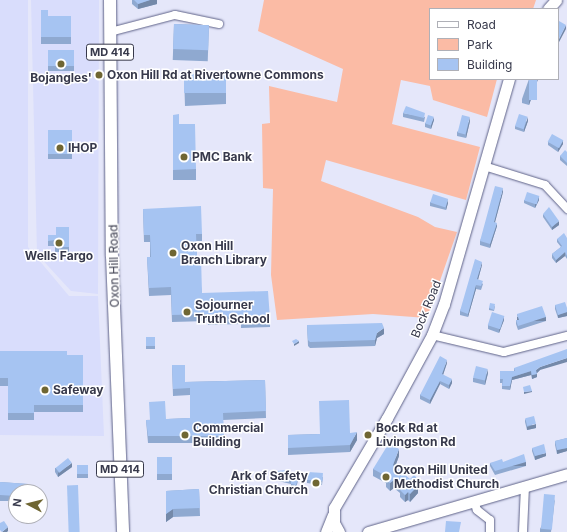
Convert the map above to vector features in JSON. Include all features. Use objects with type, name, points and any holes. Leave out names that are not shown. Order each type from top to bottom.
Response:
[{"type":"main road","name":"Oxon Hill Road","points":[[110,0],[112,256],[123,532]]},
{"type":"main road","points":[[549,8],[556,0]]},
{"type":"main road","name":"Bock Road","points":[[326,532],[333,515],[432,335],[453,276],[509,80]]},
{"type":"main road","points":[[368,532],[567,474]]},
{"type":"main road","points":[[333,515],[339,532]]},
{"type":"street","points":[[110,32],[175,15],[219,24]]},
{"type":"street","points":[[484,166],[541,183],[553,192],[567,209]]},
{"type":"street","points":[[432,335],[504,352],[567,336]]},
{"type":"street","points":[[523,532],[525,486]]},
{"type":"street","points":[[474,501],[477,510],[490,520],[490,532]]},
{"type":"shaded area","points":[[0,0],[28,0],[28,247],[69,296],[98,296],[104,436],[0,435]]},
{"type":"shaded area","points":[[31,0],[99,0],[98,294],[71,291],[37,254]]},
{"type":"green space","points":[[264,0],[536,0],[533,8],[429,8],[429,80],[497,80],[487,117],[433,100],[430,86],[401,80],[392,124],[480,147],[466,200],[326,160],[321,181],[418,217],[435,227],[457,232],[427,318],[373,314],[277,320],[271,275],[273,189],[263,188],[262,124],[270,123],[269,86],[337,102],[343,69],[258,31]]},
{"type":"building","points":[[134,0],[150,0],[138,4]]},
{"type":"building","points":[[41,10],[48,10],[48,16],[71,16],[71,37],[41,37]]},
{"type":"building","points":[[559,21],[566,25],[559,39]]},
{"type":"building","points":[[174,24],[209,25],[208,50],[173,49]]},
{"type":"building","name":"Bojangles'","points":[[48,50],[74,50],[74,66],[48,66]]},
{"type":"building","points":[[184,74],[226,74],[226,93],[184,93]]},
{"type":"building","points":[[529,80],[537,80],[537,100],[529,100]]},
{"type":"building","points":[[406,106],[425,113],[424,118],[403,113]]},
{"type":"building","name":"PMC Bank","points":[[179,114],[179,124],[195,124],[196,169],[173,170],[173,115]]},
{"type":"building","points":[[519,114],[528,117],[524,129],[515,126]]},
{"type":"building","points":[[428,115],[434,117],[431,125],[425,124]]},
{"type":"building","points":[[462,115],[470,117],[465,134],[458,132]]},
{"type":"building","name":"IHOP","points":[[48,130],[72,130],[72,154],[48,154]]},
{"type":"building","points":[[552,134],[563,140],[559,148],[548,142]]},
{"type":"building","points":[[565,150],[567,152],[567,163],[560,156]]},
{"type":"building","points":[[495,186],[503,188],[494,222],[497,223],[490,244],[480,241]]},
{"type":"building","points":[[527,192],[539,196],[537,205],[524,201]]},
{"type":"building","points":[[433,194],[448,199],[445,208],[430,203]]},
{"type":"building","points":[[201,206],[202,234],[196,234],[197,257],[201,257],[202,293],[268,291],[270,319],[241,320],[241,316],[208,317],[208,314],[172,315],[171,287],[149,288],[147,257],[151,257],[150,235],[144,235],[143,209]]},
{"type":"building","points":[[549,207],[559,221],[552,227],[543,214]]},
{"type":"building","name":"Wells Fargo","points":[[56,227],[69,227],[69,247],[55,247],[55,240],[48,241],[48,235],[56,235]]},
{"type":"building","points":[[564,233],[567,238],[567,256],[565,252],[556,260],[552,254],[562,246],[557,239]]},
{"type":"building","points":[[475,259],[482,262],[477,279],[483,281],[481,286],[476,285],[468,314],[460,311]]},
{"type":"building","points":[[565,302],[567,312],[558,315],[555,305]]},
{"type":"building","points":[[490,303],[495,304],[494,310],[489,308]]},
{"type":"building","points":[[542,306],[546,317],[518,326],[516,320],[519,320],[517,314]]},
{"type":"building","points":[[492,312],[504,316],[500,329],[488,325]]},
{"type":"building","points":[[382,323],[384,328],[377,333],[375,340],[310,342],[308,340],[307,325]]},
{"type":"building","points":[[146,337],[155,337],[155,346],[146,346]]},
{"type":"building","points":[[296,339],[299,341],[294,344],[292,341]]},
{"type":"building","points":[[567,349],[567,358],[540,367],[536,370],[537,374],[532,375],[531,371],[512,377],[510,386],[502,386],[503,379],[500,379],[500,371],[515,371],[514,368]]},
{"type":"building","points":[[0,351],[67,351],[67,355],[83,355],[83,405],[34,405],[34,413],[8,413],[8,378],[0,378]]},
{"type":"building","points":[[440,356],[447,360],[442,374],[452,379],[449,385],[440,381],[430,400],[420,395]]},
{"type":"building","points":[[172,365],[185,365],[185,382],[265,380],[266,411],[223,413],[224,436],[148,436],[146,420],[150,420],[149,402],[165,401],[166,419],[190,418],[190,388],[173,389]]},
{"type":"building","points":[[476,366],[488,369],[485,381],[473,378]]},
{"type":"building","points":[[530,385],[532,391],[524,392],[523,387]]},
{"type":"building","points":[[349,400],[350,433],[357,432],[350,445],[288,448],[288,435],[320,434],[319,401]]},
{"type":"building","points":[[534,416],[536,424],[527,426],[525,418]]},
{"type":"building","points":[[567,438],[567,448],[557,450],[555,441]]},
{"type":"building","points":[[389,443],[399,449],[393,465],[410,479],[414,475],[419,480],[415,484],[418,486],[410,494],[408,492],[405,495],[400,490],[402,488],[394,480],[390,483],[386,480],[388,477],[373,469]]},
{"type":"building","points":[[544,444],[546,453],[535,456],[532,448]]},
{"type":"building","points":[[524,454],[526,462],[495,471],[490,463],[502,459],[503,462]]},
{"type":"building","points":[[157,457],[172,457],[172,474],[157,474]]},
{"type":"building","points":[[68,458],[72,463],[59,473],[56,468]]},
{"type":"building","points":[[77,465],[88,465],[88,474],[77,474]]},
{"type":"building","points":[[287,470],[287,476],[298,478],[296,485],[291,484],[291,481],[278,478],[277,471]]},
{"type":"building","points":[[308,472],[323,473],[322,481],[307,480]]},
{"type":"building","points":[[0,482],[28,484],[8,484],[8,496],[0,495]]},
{"type":"building","points":[[67,485],[78,485],[80,532],[69,532]]},
{"type":"building","points":[[199,489],[200,508],[173,509],[166,514],[166,491]]},
{"type":"building","points":[[544,494],[555,495],[552,530],[541,529]]},
{"type":"building","points":[[4,521],[8,527],[2,532],[0,530],[0,523]]},
{"type":"building","points":[[446,521],[461,522],[459,532],[445,532]]},
{"type":"place","name":"Bojangles'","points":[[61,64]]},
{"type":"place","name":"Oxon Hill Rd at Rivertowne Commons","points":[[99,75]]},
{"type":"place","name":"IHOP","points":[[60,148]]},
{"type":"place","name":"PMC Bank","points":[[184,157]]},
{"type":"place","name":"Wells Fargo","points":[[59,243]]},
{"type":"place","name":"Oxon Hill Branch Library","points":[[173,253]]},
{"type":"place","name":"Sojourner Truth School","points":[[187,312]]},
{"type":"place","name":"Safeway","points":[[45,390]]},
{"type":"place","name":"Commercial Building","points":[[185,435]]},
{"type":"place","name":"Bock Rd at Livingston Rd","points":[[368,435]]},
{"type":"place","name":"Oxon Hill United Methodist Church","points":[[386,477]]},
{"type":"place","name":"Ark of Safety Christian Church","points":[[316,483]]}]
